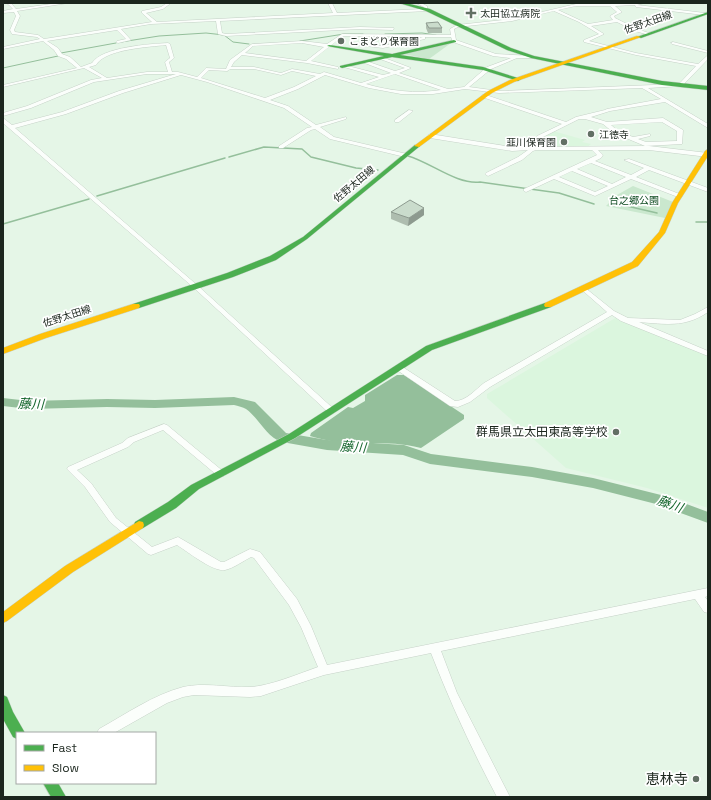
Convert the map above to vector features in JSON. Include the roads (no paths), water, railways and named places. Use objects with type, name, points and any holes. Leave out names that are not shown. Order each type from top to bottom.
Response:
[{"type":"street","points":[[9,3],[16,10],[18,16],[12,30],[14,33],[38,36],[56,49],[60,56],[68,58],[82,68],[106,79]]},
{"type":"street","points":[[3,12],[66,3]]},
{"type":"street","points":[[156,23],[143,12],[162,8],[169,3]]},
{"type":"street","points":[[330,3],[336,15]]},
{"type":"street","points":[[401,3],[424,7],[459,26],[509,49],[533,56],[562,63],[680,85],[708,88]]},
{"type":"street","points":[[454,39],[451,32],[453,28],[459,26],[512,20],[581,4],[611,5],[643,3]]},
{"type":"street","points":[[629,4],[706,13]]},
{"type":"street","points":[[611,5],[620,12],[612,16],[616,21],[648,34]]},
{"type":"street","points":[[3,48],[43,40],[156,23],[336,15],[424,7]]},
{"type":"street","points":[[554,10],[588,25],[602,34],[585,41],[608,48],[699,64],[708,64]]},
{"type":"street","points":[[365,13],[373,29],[372,36]]},
{"type":"street","name":"佐野太田線","points":[[3,351],[55,332],[249,268],[293,246],[326,222],[405,155],[487,94],[518,79],[706,13]]},
{"type":"street","points":[[218,21],[220,34],[249,40],[302,42],[329,46],[383,47],[422,39],[426,35]]},
{"type":"street","points":[[588,25],[616,21]]},
{"type":"street","points":[[118,28],[129,40],[118,42]]},
{"type":"street","points":[[249,40],[373,29],[393,29]]},
{"type":"street","points":[[307,62],[341,35],[426,35],[454,39],[492,54],[518,57],[533,56]]},
{"type":"street","points":[[349,46],[362,35]]},
{"type":"street","points":[[265,100],[296,88],[323,74],[341,67],[454,39]]},
{"type":"street","points":[[228,68],[232,61],[242,54],[249,40]]},
{"type":"street","points":[[672,43],[708,52]]},
{"type":"street","points":[[3,86],[96,64],[98,59],[127,48],[168,44],[172,58],[167,62],[170,72]]},
{"type":"street","points":[[349,46],[486,70],[518,79]]},
{"type":"street","points":[[242,54],[341,67],[384,77]]},
{"type":"street","points":[[487,94],[680,85],[708,56]]},
{"type":"street","points":[[465,88],[491,66],[518,57]]},
{"type":"street","points":[[362,84],[409,67],[382,58]]},
{"type":"street","points":[[364,62],[448,91]]},
{"type":"street","points":[[198,78],[208,70],[254,68],[281,74],[292,70],[323,74],[401,93],[433,93],[465,88],[487,94],[568,124]]},
{"type":"street","points":[[3,115],[29,107],[93,81],[147,73],[170,72],[198,78],[293,110],[314,127],[332,138],[405,155]]},
{"type":"street","points":[[12,127],[64,113],[121,92],[182,74]]},
{"type":"street","points":[[644,87],[708,126]]},
{"type":"street","points":[[488,174],[500,167],[520,160],[532,150],[539,137],[568,124],[585,117],[608,112],[607,110],[666,100]]},
{"type":"street","points":[[397,121],[411,111]]},
{"type":"street","points":[[430,136],[512,149],[532,150],[594,149],[680,143],[680,130],[663,120],[607,124],[585,117]]},
{"type":"street","points":[[281,147],[314,127],[344,118]]},
{"type":"street","points":[[3,120],[195,286],[332,411]]},
{"type":"street","points":[[3,618],[69,569],[172,505],[195,487],[282,442],[429,348],[537,310],[584,290],[635,264],[641,259],[662,233],[680,196],[707,154],[648,146],[616,132],[607,124]]},
{"type":"street","points":[[632,139],[648,135]]},
{"type":"street","points":[[528,190],[591,161],[600,155],[594,149]]},
{"type":"street","points":[[627,160],[708,190]]},
{"type":"street","points":[[591,161],[680,196]]},
{"type":"street","points":[[554,178],[595,194],[650,168]]},
{"type":"street","points":[[572,169],[614,186]]},
{"type":"street","points":[[584,290],[612,312],[627,321],[708,354]]},
{"type":"street","points":[[627,321],[681,322],[698,316],[708,309]]},
{"type":"street","points":[[398,368],[453,404],[457,405],[473,397],[478,391],[487,385],[612,312]]},
{"type":"street","points":[[221,474],[164,427],[131,440],[125,445],[71,470],[88,485],[113,520],[151,551],[178,541],[220,566],[225,566],[250,553],[257,555],[293,602],[306,626],[324,670]]},
{"type":"street","points":[[106,732],[163,699],[194,690],[261,691],[324,670],[708,592]]},
{"type":"street","points":[[697,594],[708,609]]},
{"type":"street","points":[[434,647],[452,694],[487,766],[504,797]]},
{"type":"street","points":[[3,701],[7,714],[17,732]]},
{"type":"street","points":[[51,784],[59,797]]},
{"type":"waterway","points":[[121,42],[159,36],[206,33],[224,35],[233,42],[249,44]]},
{"type":"waterway","points":[[385,34],[422,33],[436,35]]},
{"type":"waterway","points":[[300,41],[344,34],[363,34]]},
{"type":"waterway","points":[[61,53],[116,43]]},
{"type":"waterway","points":[[3,68],[58,56],[57,54]]},
{"type":"waterway","points":[[229,157],[264,147],[302,149],[311,157],[356,168],[378,170]]},
{"type":"waterway","points":[[408,156],[462,180],[559,193],[594,204]]},
{"type":"waterway","points":[[97,196],[225,158]]},
{"type":"waterway","points":[[3,224],[89,199]]},
{"type":"waterway","points":[[614,203],[657,213]]},
{"type":"waterway","points":[[696,222],[708,222]]},
{"type":"waterway","name":"藤川","points":[[3,402],[29,405],[107,403],[155,404],[234,401],[250,405],[282,437],[327,445],[404,450],[430,459],[532,472],[593,483],[660,500],[708,518]]},
{"type":"waterway","name":"藤川","points":[[336,446],[340,440]]},
{"type":"place","name":"太田協立病院","points":[[471,13]]},
{"type":"place","name":"こまどり保育園","points":[[341,41]]},
{"type":"place","name":"江徳寺","points":[[591,134]]},
{"type":"place","name":"韮川保育園","points":[[564,142]]},
{"type":"place","name":"群馬県立太田東高等学校","points":[[616,432]]},
{"type":"place","name":"恵林寺","points":[[696,779]]},
{"type":"park label","name":"台之郷公園","points":[[634,200]]}]
